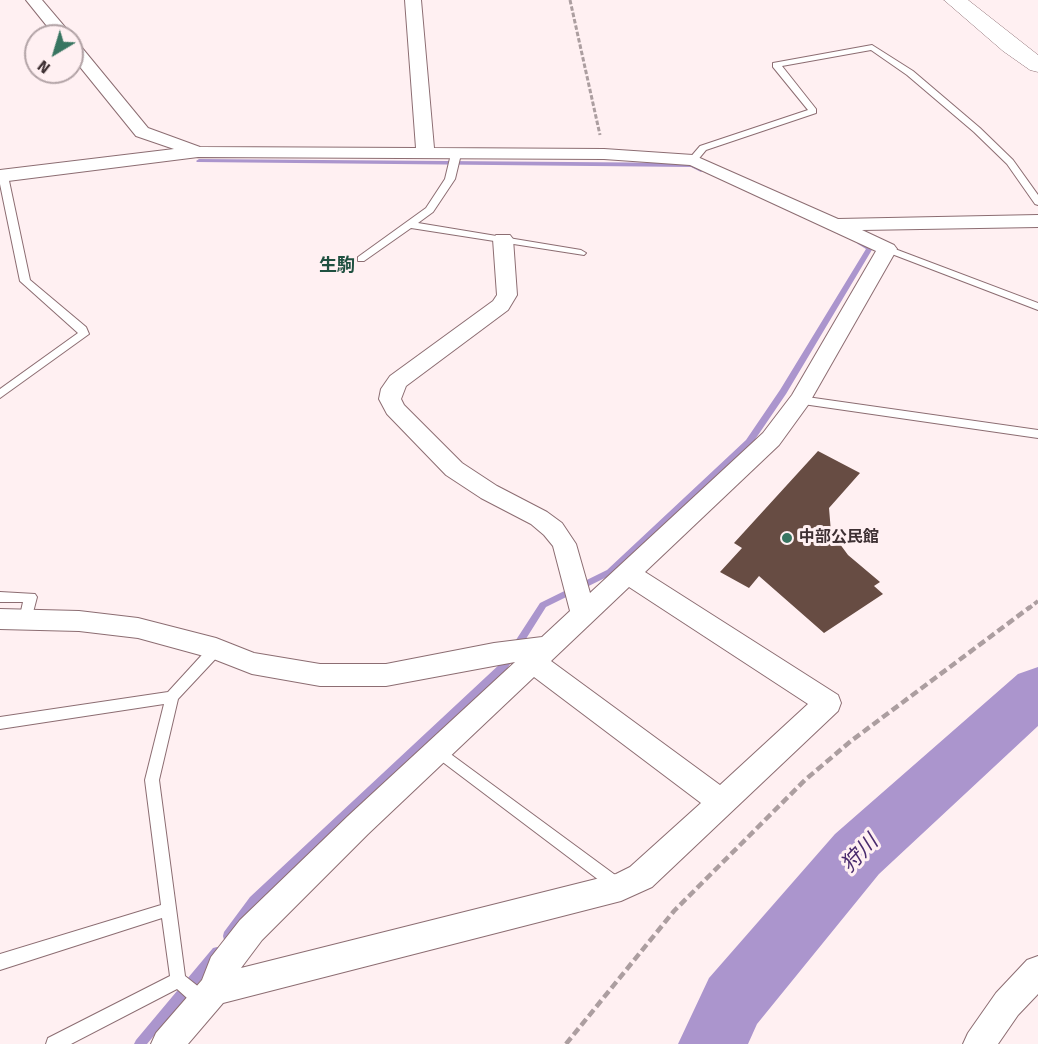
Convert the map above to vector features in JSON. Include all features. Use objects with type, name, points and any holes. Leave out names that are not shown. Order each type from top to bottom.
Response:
[{"type":"street","points":[[34,0],[54,24]]},
{"type":"street","points":[[413,0],[425,153]]},
{"type":"street","points":[[955,0],[1038,65]]},
{"type":"street","points":[[84,61],[142,132],[198,152]]},
{"type":"street","points":[[2,176],[198,152],[604,154],[693,160],[832,226],[887,249],[800,400],[771,439],[543,654],[437,750],[251,930],[222,968],[208,995],[167,1044]]},
{"type":"street","points":[[832,226],[1038,221]]},
{"type":"street","points":[[503,239],[507,295],[501,305],[398,381],[392,389],[390,399],[395,409],[454,469],[489,492],[539,518],[553,529],[564,544],[584,615]]},
{"type":"street","points":[[208,995],[621,888],[641,877],[828,703],[628,574]]},
{"type":"street","points":[[13,619],[79,621],[138,628],[216,649],[252,663],[320,675],[386,675],[494,654],[543,654],[721,802]]},
{"type":"street","points":[[980,1044],[1007,1004],[1037,975]]},
{"type":"lane","points":[[693,160],[703,148],[813,111],[776,65],[872,47],[910,73],[977,130],[1010,162],[1038,202]]},
{"type":"lane","points":[[361,259],[412,225],[430,210],[450,179],[456,154]]},
{"type":"lane","points":[[0,394],[84,334],[82,329],[25,281],[2,176]]},
{"type":"lane","points":[[412,225],[581,253]]},
{"type":"lane","points":[[887,249],[1038,307]]},
{"type":"lane","points":[[800,400],[1038,434]]},
{"type":"lane","points":[[0,597],[31,597],[13,619]]},
{"type":"lane","points":[[178,980],[152,780],[172,697],[216,649]]},
{"type":"lane","points":[[0,723],[172,697]]},
{"type":"lane","points":[[437,750],[621,888]]},
{"type":"lane","points":[[0,962],[170,909]]},
{"type":"lane","points":[[178,980],[208,995]]},
{"type":"lane","points":[[54,1044],[178,980]]},
{"type":"path","points":[[570,0],[604,154]]},
{"type":"path","points":[[566,1044],[674,911],[805,780],[851,741],[1038,601]]},
{"type":"building","name":"中部公民館","points":[[818,451],[860,473],[829,508],[831,532],[848,555],[880,582],[874,586],[883,594],[824,633],[759,576],[749,588],[720,572],[742,548],[734,543]]},
{"type":"waterway","points":[[199,161],[692,165],[701,170]]},
{"type":"waterway","points":[[228,936],[254,900],[504,666],[543,605],[610,572],[749,442],[783,392],[870,248],[860,243]]},
{"type":"waterway","name":"狩川","points":[[712,1044],[733,1001],[857,854],[1038,691]]},
{"type":"waterway","points":[[140,1044],[217,952]]},
{"type":"place","name":"中部公民館","points":[[787,538]]},
{"type":"district","name":"生駒","points":[[337,266]]}]
